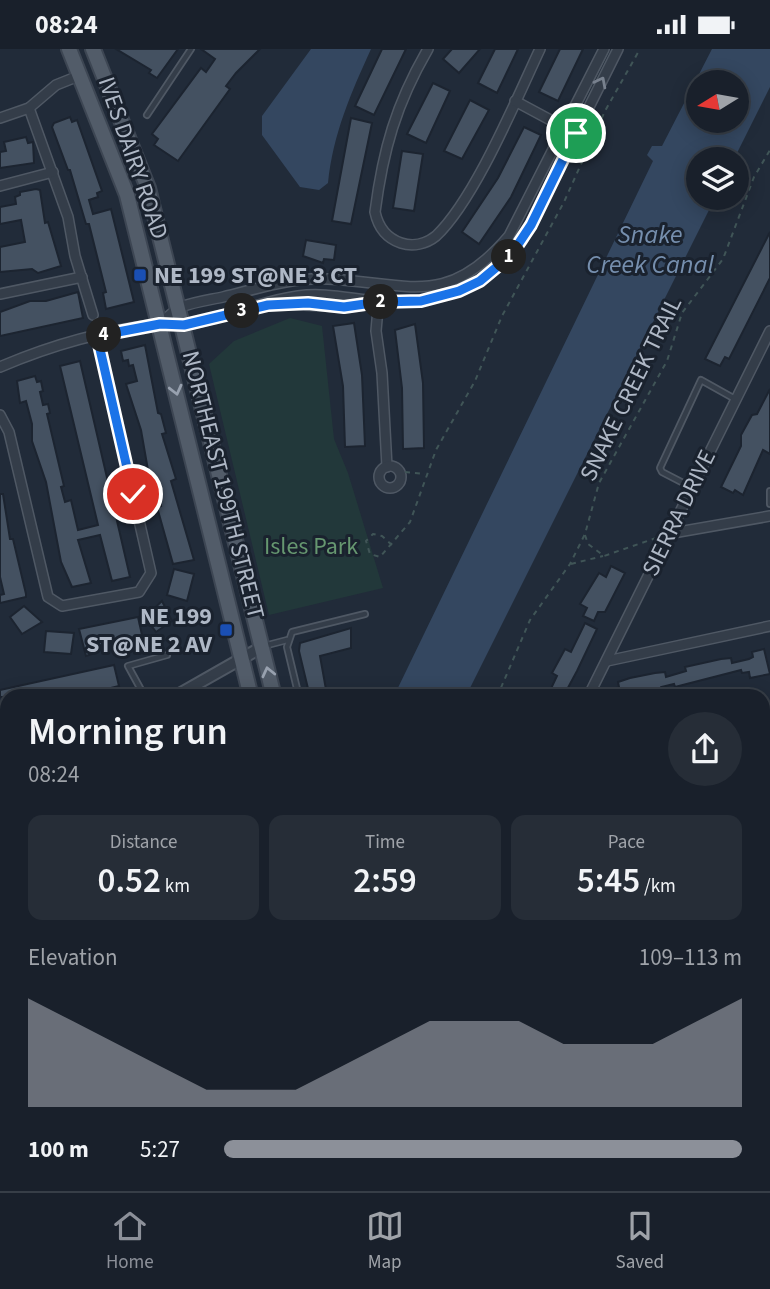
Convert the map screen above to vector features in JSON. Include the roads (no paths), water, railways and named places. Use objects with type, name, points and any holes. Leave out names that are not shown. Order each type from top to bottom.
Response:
[{"type":"main road","name":"IVES DAIRY ROAD","points":[[69,49],[127,195],[160,324]]},
{"type":"main road","name":"IVES DAIRY ROAD","points":[[93,49],[148,188],[179,308]]},
{"type":"main road","name":"NORTHEAST 199TH STREET","points":[[179,308],[272,689]]},
{"type":"main road","name":"NORTHEAST 199TH STREET","points":[[160,324],[249,689]]},
{"type":"street","points":[[428,49],[396,110],[386,142],[374,212],[386,235],[399,242],[424,244],[443,227],[473,184],[540,49]]},
{"type":"street","points":[[160,324],[179,308],[282,283],[313,278],[412,289],[433,286],[465,274],[491,257],[521,216],[604,49]]},
{"type":"street","points":[[268,305],[308,303],[344,307],[440,297],[480,281],[498,267],[522,241],[618,49]]},
{"type":"street","points":[[0,118],[29,108],[56,85],[81,75]]},
{"type":"street","points":[[515,101],[576,133]]},
{"type":"street","points":[[29,108],[68,217],[93,316]]},
{"type":"street","points":[[0,186],[52,172]]},
{"type":"street","points":[[0,294],[82,277]]},
{"type":"street","points":[[380,285],[376,331],[382,373],[387,467]]},
{"type":"street","points":[[0,367],[26,356],[97,336],[160,324],[184,325],[315,294],[379,302]]},
{"type":"street","name":"SIERRA DRIVE","points":[[592,689],[691,487],[736,399],[766,349],[770,331]]},
{"type":"street","points":[[0,415],[9,432],[48,597],[62,606],[139,592],[151,573],[97,336]]},
{"type":"street","points":[[667,534],[770,516]]},
{"type":"street","points":[[607,661],[770,626]]},
{"type":"street","points":[[188,689],[262,647]]},
{"type":"lane","points":[[147,115],[190,50]]},
{"type":"lane","points":[[313,278],[315,294]]},
{"type":"lane","points":[[691,487],[662,472],[660,468],[701,380],[736,399]]},
{"type":"lane","points":[[769,501],[770,491]]},
{"type":"lane","points":[[297,689],[287,641],[292,632],[365,614]]},
{"type":"lane","points":[[262,647],[287,641]]},
{"type":"lane","points":[[141,689],[128,666],[167,655]]},
{"type":"water","points":[[311,49],[371,49],[339,131],[328,183],[319,190],[300,187],[262,135],[262,116]]},
{"type":"water","name":"Snake Creek Canal","points":[[712,49],[770,49],[770,87],[749,129],[749,70],[701,70]]},
{"type":"water","name":"Snake Creek Canal","points":[[686,99],[686,133],[747,133],[740,147],[686,147],[686,210],[709,210],[470,689],[397,689],[653,161],[647,155],[652,146],[662,146]]},
{"type":"place","name":"NE 199 ST@NE 3 CT","points":[[140,275]]},
{"type":"place","name":"NE 199 ST@NE 2 AV","points":[[226,630]]},
{"type":"park label","name":"Isles Park","points":[[311,546]]}]
